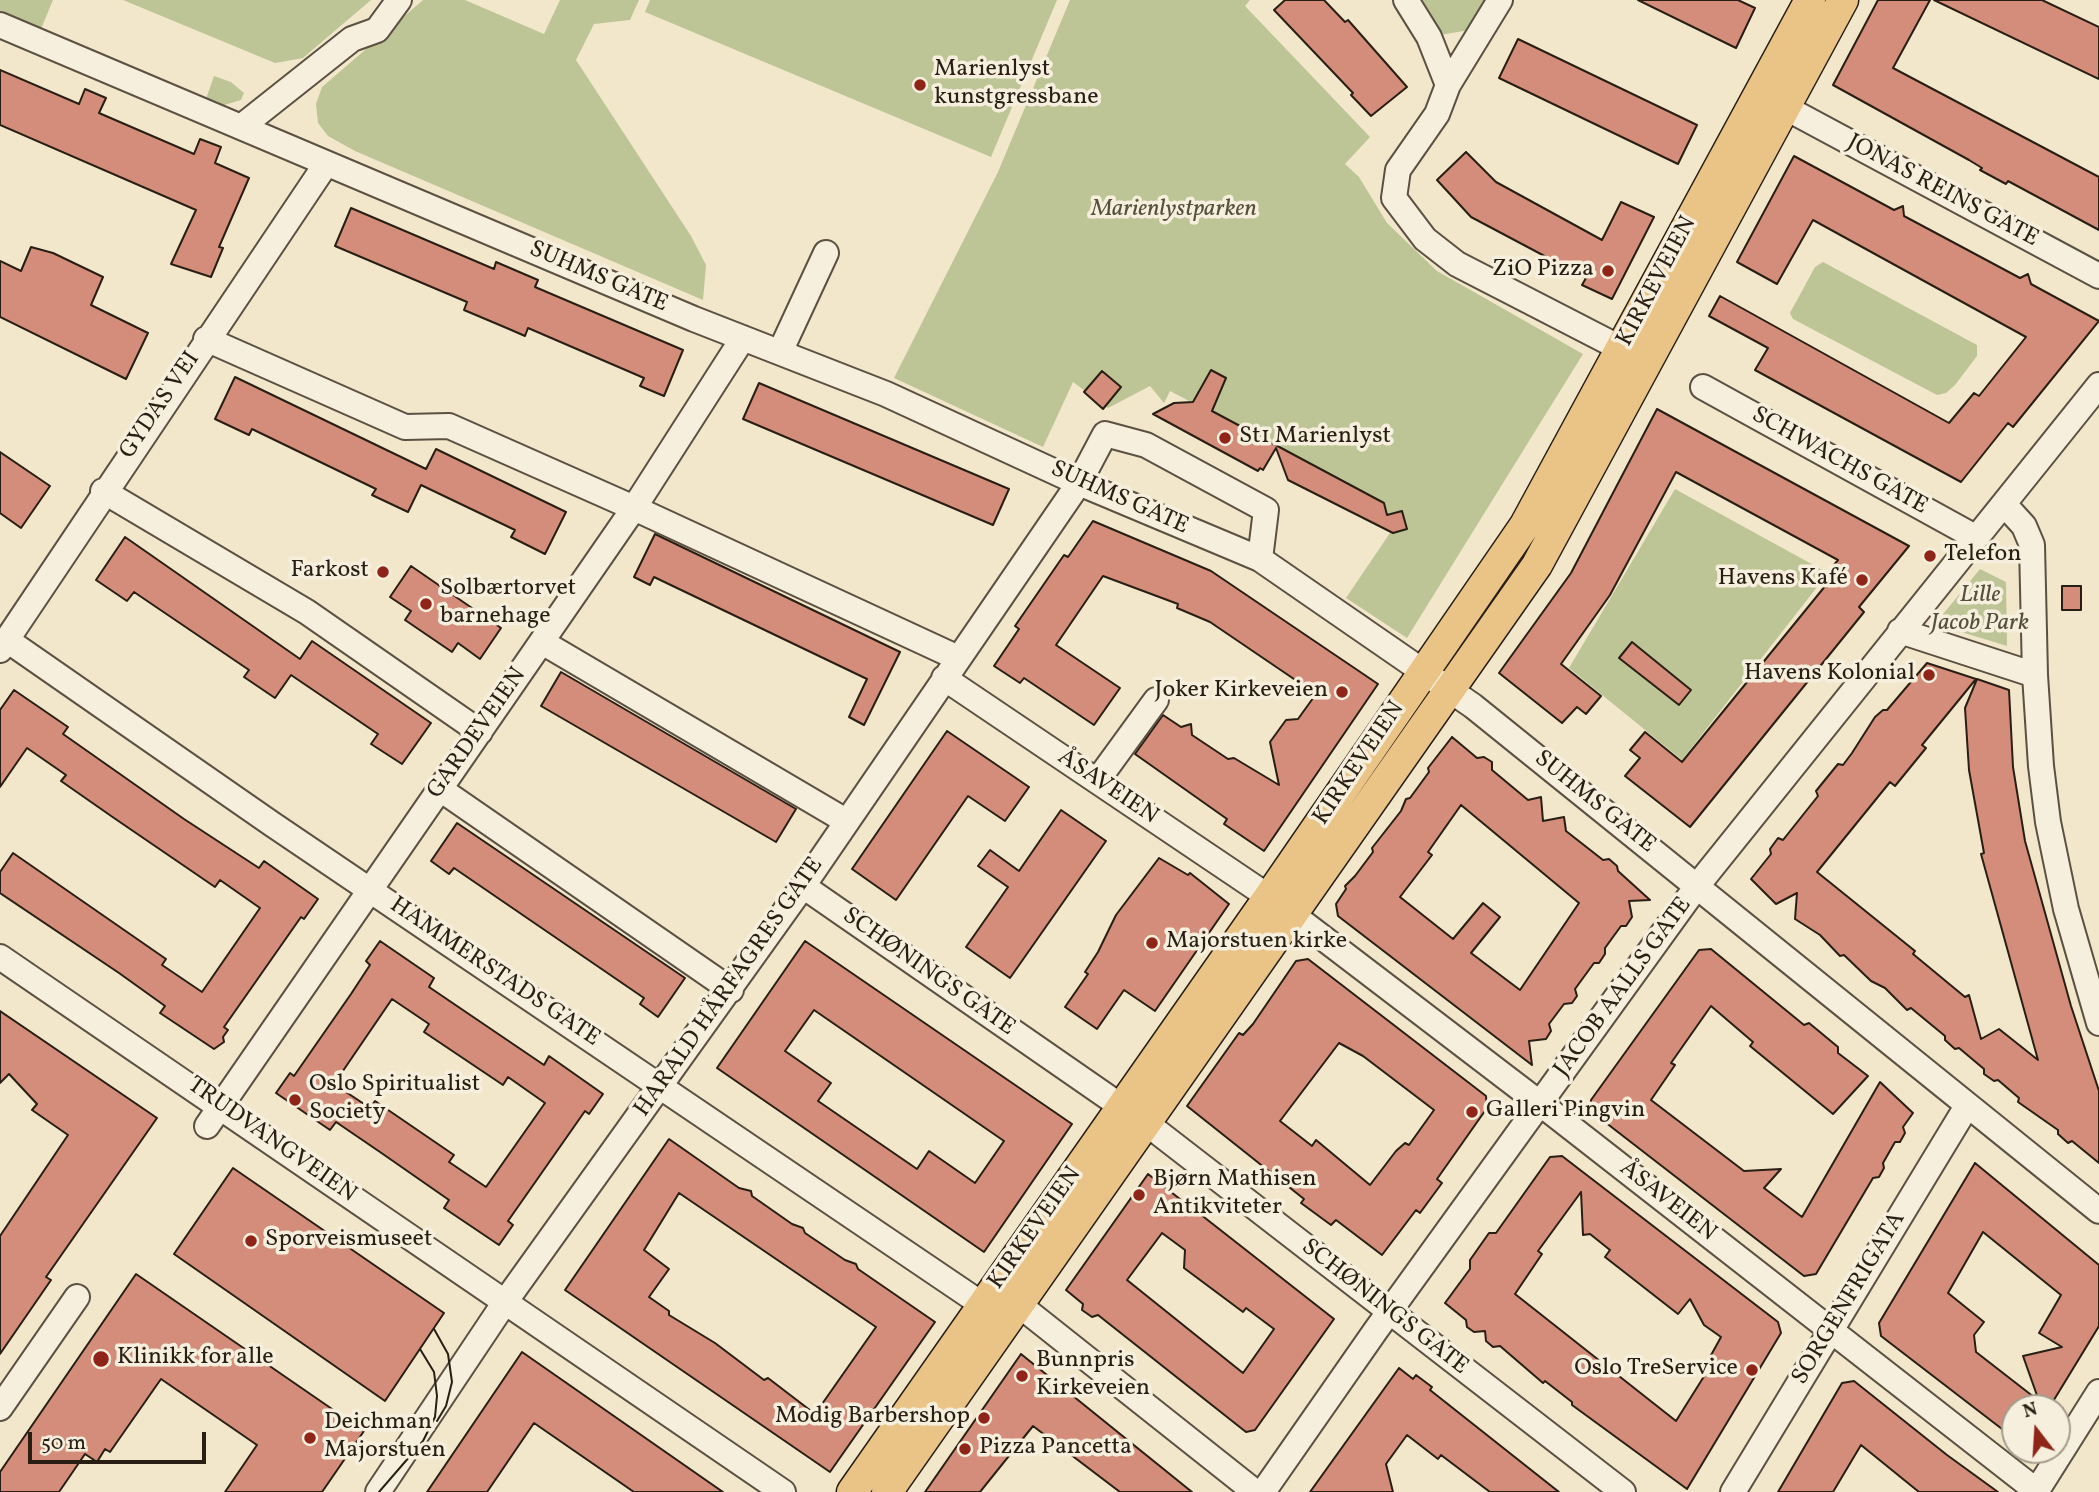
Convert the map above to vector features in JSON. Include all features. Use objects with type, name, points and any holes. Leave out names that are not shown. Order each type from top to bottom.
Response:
[{"type":"main road","name":"KIRKEVEIEN","points":[[887,1492],[1018,1304],[1269,897],[1544,496],[1811,0]]},
{"type":"main road","name":"KIRKEVEIEN","points":[[852,1492],[983,1305],[1293,915],[1507,612],[1564,519],[1843,0]]},
{"type":"street","points":[[1406,0],[1429,37],[1448,85]]},
{"type":"street","points":[[1500,0],[1448,85],[1437,114],[1398,170],[1394,182],[1394,198],[1424,239],[1457,264],[1622,349]]},
{"type":"street","points":[[241,127],[352,39],[377,30],[386,23],[396,3]]},
{"type":"street","name":"SUHMS GATE","points":[[0,25],[743,338],[886,394],[1079,483],[1260,559],[1451,690],[2099,1211]]},
{"type":"street","name":"JONAS REINS GATE","points":[[1786,108],[2099,276]]},
{"type":"street","name":"GYDAS VEI","points":[[3,645],[103,491],[326,164]]},
{"type":"street","points":[[780,352],[827,253]]},
{"type":"street","name":"GARDEVEIEN","points":[[215,1116],[634,508],[743,338]]},
{"type":"street","name":"ÅSAVEIEN","points":[[206,339],[405,428],[449,426],[634,508],[951,668],[1097,781],[1269,897]]},
{"type":"street","name":"JACOB AALLS GATE","points":[[1263,1492],[1389,1312],[1697,886],[2099,386]]},
{"type":"street","name":"SCHWACHS GATE","points":[[1703,387],[1975,537]]},
{"type":"street","name":"HARALD HÅRFAGRES GATE","points":[[379,1492],[505,1302],[803,886],[1079,483],[1105,434],[1146,445],[1266,510],[1260,559]]},
{"type":"street","points":[[103,491],[307,612],[480,732]]},
{"type":"street","points":[[2004,504],[2024,526],[2032,545],[2035,675],[2048,822],[2066,909],[2099,1023]]},
{"type":"street","points":[[1900,631],[2035,675]]},
{"type":"street","points":[[542,642],[846,821]]},
{"type":"street","name":"HAMMERSTADS GATE","points":[[3,645],[371,888],[983,1305]]},
{"type":"street","points":[[1097,781],[1156,700]]},
{"type":"street","points":[[440,789],[731,990]]},
{"type":"street","name":"SCHØNINGS GATE","points":[[803,886],[1134,1115],[1623,1492]]},
{"type":"street","name":"ÅSAVEIEN","points":[[1293,915],[1541,1104],[2037,1492]]},
{"type":"street","name":"TRUDVANGVEIEN","points":[[0,957],[215,1116],[505,1302],[783,1492]]},
{"type":"street","name":"SORGENFRIGATA","points":[[1733,1492],[1967,1106]]},
{"type":"street","points":[[0,1408],[77,1297]]},
{"type":"street","points":[[1018,1304],[1255,1492]]},
{"type":"street","points":[[2037,1492],[2099,1392]]},
{"type":"green space","points":[[0,0],[53,0],[41,29],[0,12]]},
{"type":"green space","points":[[123,0],[371,0],[303,58],[275,63]]},
{"type":"green space","points":[[423,0],[465,0],[544,34],[560,0],[639,0],[630,20],[594,24],[576,60],[691,236],[706,265],[703,300],[355,151],[328,136],[318,123],[316,104],[322,87]]},
{"type":"green space","name":"Marienlyst kunstgressbane","points":[[650,0],[1057,0],[991,157],[645,12]]},
{"type":"green space","name":"Marienlystparken","points":[[1070,0],[1250,0],[1245,6],[1370,137],[1345,164],[1359,177],[1387,223],[1437,271],[1583,354],[1407,638],[1346,598],[1392,530],[1384,503],[1170,391],[1164,403],[1150,386],[1108,408],[1073,382],[1043,447],[894,378],[998,172]]},
{"type":"green space","points":[[1406,0],[1500,0],[1469,30],[1429,37]]},
{"type":"green space","points":[[214,76],[231,82],[244,93],[241,100],[221,106],[206,99]]},
{"type":"green space","points":[[1823,262],[1977,345],[1977,356],[1955,385],[1946,393],[1937,395],[1793,319],[1790,313],[1815,267]]},
{"type":"green space","points":[[1675,489],[1828,573],[1682,760],[1569,668]]},
{"type":"green space","name":"Lille Jacob Park","points":[[1980,569],[2006,582],[2007,646],[1935,624]]},
{"type":"building","points":[[1285,0],[1324,0],[1345,22],[1348,20],[1407,87],[1371,116],[1351,95],[1353,93],[1274,10]]},
{"type":"building","points":[[1638,0],[1738,0],[1755,8],[1736,48]]},
{"type":"building","points":[[1878,0],[1930,0],[1893,68],[2099,177],[2099,230],[2008,181],[2006,184],[1980,170],[1982,168],[1969,160],[1833,85]]},
{"type":"building","points":[[1934,0],[2042,0],[2099,27],[2099,79]]},
{"type":"building","points":[[1518,39],[1697,125],[1678,164],[1499,78]]},
{"type":"building","points":[[0,70],[79,104],[85,89],[106,98],[99,113],[194,154],[200,139],[221,147],[215,163],[249,178],[219,247],[223,248],[211,277],[171,264],[196,210],[0,125]]},
{"type":"building","points":[[1466,152],[1496,182],[1602,240],[1621,202],[1654,217],[1612,299],[1582,285],[1586,278],[1471,217],[1437,180]]},
{"type":"building","points":[[1794,156],[1894,210],[1903,206],[1904,216],[2020,278],[2028,274],[2031,284],[2099,321],[2013,427],[2008,423],[1961,482],[1755,370],[1768,348],[1709,316],[1720,296],[1949,423],[1974,393],[1979,396],[2026,337],[1813,220],[1777,284],[1737,262]]},
{"type":"building","points":[[351,208],[494,269],[496,262],[538,280],[535,287],[683,350],[664,396],[640,386],[644,378],[528,328],[525,336],[464,310],[467,302],[335,246]]},
{"type":"building","points":[[31,247],[53,253],[103,277],[91,305],[148,333],[126,379],[0,317],[0,261],[21,271]]},
{"type":"building","points":[[1211,370],[1226,378],[1212,411],[1384,503],[1387,515],[1402,511],[1407,529],[1393,533],[1288,480],[1276,448],[1263,470],[1260,468],[1258,471],[1153,414],[1174,403],[1193,402]]},
{"type":"building","points":[[1102,371],[1121,387],[1103,409],[1084,392]]},
{"type":"building","points":[[235,377],[426,469],[436,449],[566,512],[545,554],[511,537],[515,530],[421,485],[408,512],[372,495],[376,489],[252,429],[249,435],[215,419]]},
{"type":"building","points":[[759,383],[1009,489],[993,525],[743,419]]},
{"type":"building","points":[[1657,409],[1909,546],[1859,607],[1864,612],[1690,827],[1625,776],[1640,758],[1630,750],[1645,732],[1682,762],[1826,585],[1821,581],[1838,560],[1676,472],[1610,595],[1561,664],[1601,696],[1586,714],[1577,707],[1562,723],[1499,673],[1571,573]]},
{"type":"building","points":[[0,452],[50,486],[21,528],[0,513]]},
{"type":"building","points":[[1093,521],[1211,571],[1378,684],[1264,851],[1224,824],[1227,819],[1135,754],[1163,715],[1181,727],[1191,724],[1192,735],[1228,759],[1234,758],[1279,785],[1270,742],[1286,720],[1298,719],[1316,694],[1210,622],[1177,608],[1178,604],[1103,576],[1056,645],[1120,688],[1094,725],[1024,678],[1020,683],[994,666],[1019,629],[1015,626],[1064,555],[1068,557]]},
{"type":"building","points":[[655,534],[900,652],[864,725],[849,717],[867,679],[654,577],[650,585],[634,577]]},
{"type":"building","points":[[125,537],[300,659],[312,641],[431,723],[402,764],[371,744],[378,734],[291,675],[275,698],[244,677],[249,670],[134,592],[127,601],[96,580]]},
{"type":"building","points":[[411,566],[501,628],[480,659],[458,643],[452,652],[405,620],[411,611],[390,597]]},
{"type":"building","points":[[2062,586],[2081,586],[2081,610],[2062,610]]},
{"type":"building","points":[[1632,642],[1691,690],[1679,705],[1619,658]]},
{"type":"building","points":[[1927,663],[1976,679],[1922,745],[1926,748],[1895,786],[1890,782],[1817,872],[1915,951],[1913,954],[1965,997],[1969,995],[1981,1039],[1999,1029],[2038,1060],[1981,854],[1984,853],[1969,770],[1965,708],[1977,679],[2009,690],[2013,767],[2025,841],[2071,1006],[2099,1091],[2099,1163],[2072,1141],[2068,1143],[2058,1134],[2058,1130],[2018,1102],[2019,1098],[1998,1080],[1994,1081],[1984,1074],[1984,1069],[1959,1048],[1955,1049],[1945,1040],[1945,1036],[1911,1008],[1907,1010],[1885,988],[1871,981],[1844,955],[1840,956],[1820,935],[1795,919],[1797,893],[1776,904],[1751,879],[1771,854],[1770,849],[1778,838],[1783,840],[1818,796],[1816,791],[1838,764],[1843,765],[1875,717],[1887,710]]},
{"type":"building","points":[[561,672],[796,809],[776,842],[541,706]]},
{"type":"building","points":[[14,690],[68,727],[63,734],[184,819],[259,868],[264,861],[318,899],[304,919],[301,917],[224,1027],[228,1030],[223,1037],[224,1042],[214,1049],[160,1013],[165,1006],[0,893],[0,872],[13,853],[166,959],[162,965],[202,992],[260,908],[220,880],[215,887],[114,818],[61,781],[66,775],[27,748],[0,787],[0,710]]},
{"type":"building","points":[[947,731],[1029,787],[1005,821],[968,796],[896,900],[852,869]]},
{"type":"building","points":[[1452,737],[1477,758],[1484,757],[1492,762],[1492,770],[1528,800],[1541,797],[1543,821],[1564,817],[1566,831],[1603,860],[1609,859],[1617,866],[1618,871],[1650,900],[1629,901],[1632,917],[1626,926],[1621,926],[1605,948],[1605,954],[1599,963],[1594,963],[1575,989],[1577,996],[1572,1003],[1564,1004],[1549,1024],[1551,1031],[1546,1039],[1529,1041],[1532,1065],[1338,916],[1336,904],[1346,889],[1345,886],[1373,852],[1372,848],[1401,811],[1406,799],[1410,798],[1429,772],[1428,768]],"holes":[[[1461,805],[1579,903],[1520,990],[1471,953],[1500,917],[1483,903],[1453,939],[1400,897],[1432,855],[1428,852]]]},
{"type":"building","points":[[1061,810],[1106,841],[1010,978],[966,947],[1008,887],[978,866],[990,850],[1019,871]]},
{"type":"building","points":[[457,823],[685,978],[658,1017],[640,1004],[644,998],[454,868],[449,874],[431,861]]},
{"type":"building","name":"Majorstuen kirke","points":[[1159,858],[1188,875],[1190,873],[1229,904],[1155,1011],[1124,990],[1097,1029],[1065,1007],[1088,974],[1085,972],[1116,915]]},
{"type":"building","points":[[380,941],[434,978],[429,987],[544,1065],[549,1056],[603,1094],[589,1114],[585,1111],[508,1221],[513,1225],[499,1245],[444,1208],[449,1200],[336,1122],[330,1130],[276,1093],[290,1073],[294,1076],[351,994],[370,965],[366,961]],"holes":[[[392,999],[429,1024],[424,1032],[503,1085],[508,1077],[545,1103],[486,1187],[449,1162],[454,1155],[375,1101],[370,1108],[334,1084]]]},
{"type":"building","points":[[805,941],[1072,1124],[984,1252],[717,1068]],"holes":[[[814,1010],[1004,1141],[975,1183],[929,1151],[917,1169],[818,1101],[831,1083],[785,1051]]]},
{"type":"building","points":[[1711,949],[1804,1025],[1809,1023],[1838,1047],[1838,1053],[1868,1076],[1833,1114],[1750,1046],[1753,1042],[1711,1006],[1671,1063],[1675,1065],[1651,1100],[1744,1171],[1781,1169],[1764,1188],[1802,1217],[1880,1082],[1913,1113],[1903,1127],[1905,1133],[1900,1142],[1895,1142],[1883,1163],[1884,1168],[1879,1177],[1873,1178],[1816,1274],[1804,1276],[1592,1112],[1591,1100],[1699,950]]},
{"type":"building","points":[[1308,959],[1486,1096],[1487,1108],[1437,1179],[1442,1183],[1420,1213],[1416,1210],[1382,1255],[1336,1220],[1331,1225],[1301,1203],[1304,1199],[1187,1106],[1239,1033],[1243,1035],[1253,1024],[1296,961]],"holes":[[[1339,1043],[1363,1056],[1434,1110],[1409,1145],[1405,1143],[1396,1151],[1370,1185],[1316,1140],[1312,1146],[1280,1121]]]},
{"type":"building","points":[[0,1011],[157,1118],[46,1277],[51,1280],[0,1354],[0,1236],[68,1135],[32,1110],[37,1104],[9,1074],[0,1083]]},
{"type":"building","points":[[669,1139],[739,1188],[751,1191],[752,1196],[792,1224],[803,1228],[805,1233],[845,1260],[856,1264],[858,1269],[935,1322],[830,1472],[565,1290]],"holes":[[[679,1193],[876,1327],[815,1414],[768,1378],[764,1380],[715,1343],[669,1315],[669,1311],[649,1297],[669,1269],[644,1250]]]},
{"type":"building","points":[[1562,1156],[1778,1322],[1781,1333],[1687,1489],[1572,1405],[1572,1402],[1545,1381],[1543,1383],[1500,1346],[1493,1347],[1486,1341],[1485,1331],[1474,1332],[1467,1327],[1466,1320],[1445,1303],[1470,1269],[1470,1260],[1489,1233],[1496,1233],[1550,1157]],"holes":[[[1581,1192],[1583,1235],[1590,1234],[1610,1250],[1605,1257],[1678,1314],[1690,1299],[1704,1325],[1721,1337],[1710,1357],[1713,1362],[1676,1421],[1515,1294],[1542,1254],[1538,1251]]]},
{"type":"building","points":[[1975,1163],[2099,1265],[2099,1326],[2058,1394],[2037,1394],[2023,1356],[2062,1347],[2039,1333],[2061,1295],[1983,1232],[1948,1293],[1984,1322],[1974,1335],[1976,1352],[2030,1394],[2001,1394],[2001,1428],[1881,1336],[1879,1323]]},
{"type":"building","points":[[233,1168],[444,1313],[385,1401],[174,1254]]},
{"type":"building","points":[[1148,1174],[1185,1203],[1191,1200],[1201,1208],[1200,1214],[1334,1319],[1255,1430],[1246,1432],[1098,1315],[1092,1317],[1082,1310],[1083,1304],[1066,1290]],"holes":[[[1162,1233],[1185,1250],[1184,1268],[1243,1312],[1246,1308],[1274,1329],[1243,1373],[1127,1280]]]},
{"type":"building","points":[[136,1274],[364,1431],[322,1492],[225,1492],[257,1445],[161,1379],[110,1452],[105,1449],[97,1462],[85,1454],[59,1492],[0,1492],[0,1472]]},
{"type":"building","points":[[522,1352],[723,1492],[634,1492],[534,1423],[487,1492],[427,1492]]},
{"type":"building","points":[[1021,1354],[1192,1492],[1120,1492],[1033,1426],[980,1492],[925,1492]]},
{"type":"building","points":[[1399,1368],[1413,1379],[1416,1375],[1432,1387],[1430,1390],[1559,1492],[1490,1492],[1441,1455],[1438,1459],[1407,1435],[1386,1464],[1393,1492],[1310,1492]]},
{"type":"building","points":[[1854,1381],[1998,1492],[1919,1492],[1861,1445],[1833,1492],[1778,1492],[1842,1383]]},
{"type":"tram line","points":[[434,1329],[448,1354],[452,1382],[446,1406],[437,1421]]},
{"type":"tram line","points":[[379,1492],[423,1441],[435,1417],[437,1396],[434,1372],[420,1349]]},
{"type":"place","name":"Marienlyst kunstgressbane","points":[[920,85]]},
{"type":"place","name":"ZiO Pizza","points":[[1608,271]]},
{"type":"place","name":"St1 Marienlyst","points":[[1225,438]]},
{"type":"place","name":"Telefon","points":[[1930,556]]},
{"type":"place","name":"Farkost","points":[[383,572]]},
{"type":"place","name":"Havens Kafé","points":[[1862,580]]},
{"type":"place","name":"Solbærtorvet barnehage","points":[[426,604]]},
{"type":"place","name":"Havens Kolonial","points":[[1929,675]]},
{"type":"place","name":"Joker Kirkeveien","points":[[1342,692]]},
{"type":"place","name":"Majorstuen kirke","points":[[1152,943]]},
{"type":"place","name":"Oslo Spiritualist Society","points":[[295,1100]]},
{"type":"place","name":"Galleri Pingvin","points":[[1472,1112]]},
{"type":"place","name":"Bjørn Mathisen Antikviteter","points":[[1139,1195]]},
{"type":"place","name":"Sporveismuseet","points":[[251,1241]]},
{"type":"place","name":"Klinikk for alle","points":[[101,1359]]},
{"type":"place","name":"Oslo TreService","points":[[1752,1370]]},
{"type":"place","name":"Bunnpris Kirkeveien","points":[[1022,1376]]},
{"type":"place","name":"Modig Barbershop","points":[[984,1418]]},
{"type":"place","name":"Deichman Majorstuen","points":[[310,1438]]},
{"type":"place","name":"Pizza Pancetta","points":[[965,1449]]}]
